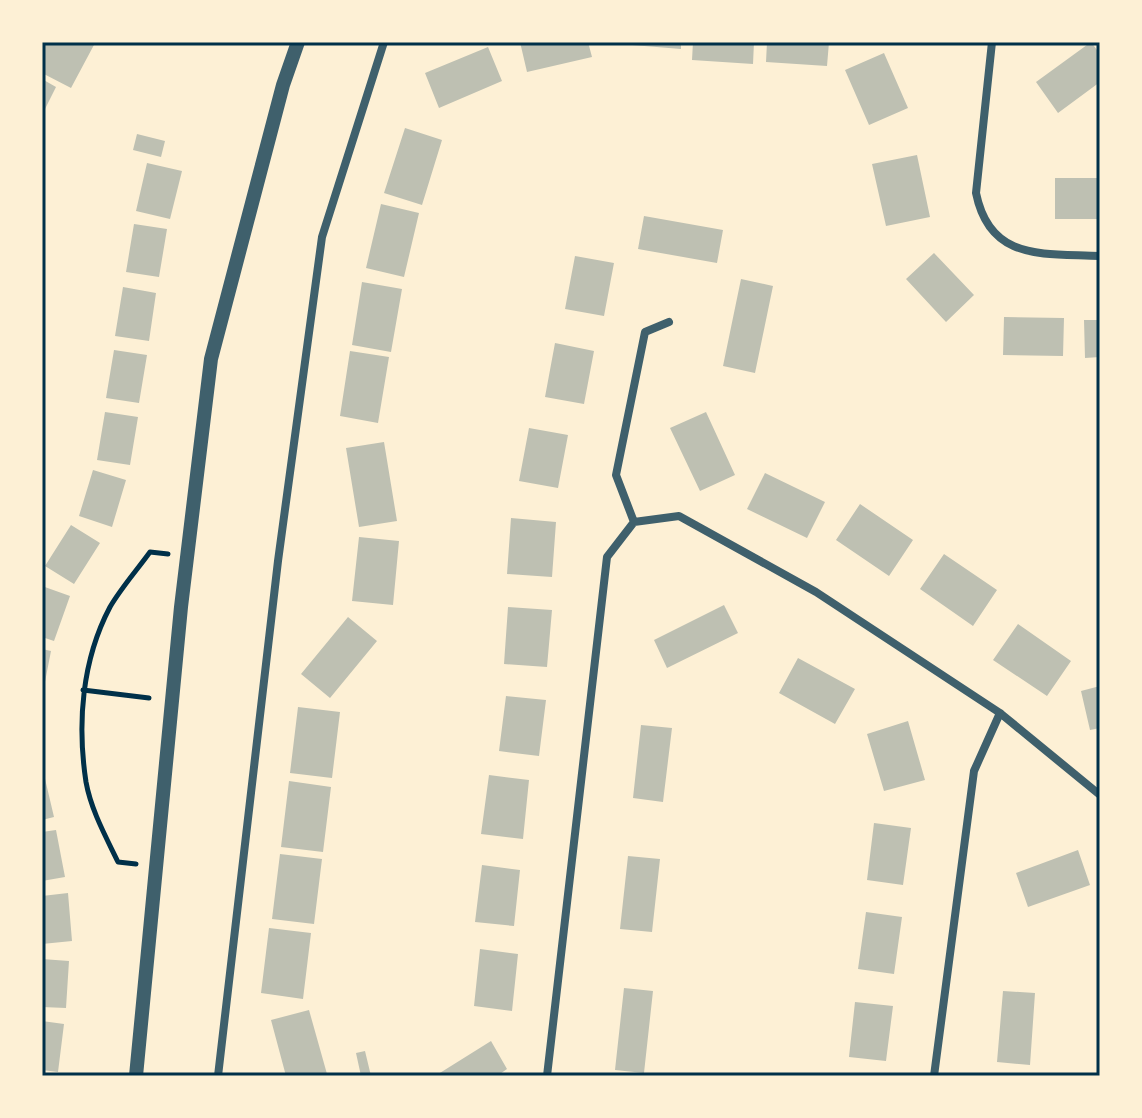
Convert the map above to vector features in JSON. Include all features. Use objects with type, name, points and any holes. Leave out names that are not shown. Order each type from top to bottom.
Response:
[{"type":"street","points":[[136,1076],[187,557],[211,359],[283,85],[298,42]]},
{"type":"street","points":[[218,1076],[276,577],[322,237],[384,42]]},
{"type":"street","points":[[992,42],[976,193],[980,212],[994,232],[1025,252],[1100,256]]},
{"type":"street","points":[[634,522],[616,475],[645,332],[669,322]]},
{"type":"street","points":[[547,1076],[607,557],[634,522],[679,516],[816,592],[1000,713],[1100,795]]},
{"type":"street","points":[[934,1076],[974,771],[1000,713]]},
{"type":"path","points":[[156,867],[118,862],[99,823],[87,784],[83,690],[93,649],[111,607],[150,552],[187,557]]},
{"type":"path","points":[[83,690],[172,701]]},
{"type":"building","points":[[44,42],[95,43],[71,88],[42,73]]},
{"type":"building","points":[[520,42],[588,42],[592,57],[527,72]]},
{"type":"building","points":[[681,42],[681,49],[620,44]]},
{"type":"building","points":[[693,42],[754,42],[753,64],[692,60]]},
{"type":"building","points":[[767,42],[829,42],[827,66],[766,62]]},
{"type":"building","points":[[1091,42],[1100,54],[1100,82],[1058,113],[1036,82]]},
{"type":"building","points":[[488,47],[502,81],[439,108],[425,73]]},
{"type":"building","points":[[884,53],[908,108],[869,125],[845,70]]},
{"type":"building","points":[[42,79],[56,87],[42,115]]},
{"type":"building","points":[[405,128],[442,140],[422,205],[384,193]]},
{"type":"building","points":[[137,134],[165,141],[161,157],[133,150]]},
{"type":"building","points":[[917,155],[930,217],[886,226],[872,164]]},
{"type":"building","points":[[147,163],[182,171],[170,219],[136,211]]},
{"type":"building","points":[[1055,178],[1100,178],[1100,219],[1055,219]]},
{"type":"building","points":[[381,204],[419,213],[404,277],[366,268]]},
{"type":"building","points":[[644,216],[723,230],[717,263],[638,249]]},
{"type":"building","points":[[134,224],[167,229],[159,277],[126,272]]},
{"type":"building","points":[[934,253],[974,295],[946,322],[906,279]]},
{"type":"building","points":[[575,256],[614,263],[604,316],[565,309]]},
{"type":"building","points":[[741,279],[773,286],[755,373],[723,366]]},
{"type":"building","points":[[362,282],[402,289],[391,352],[352,345]]},
{"type":"building","points":[[123,287],[156,293],[149,341],[115,336]]},
{"type":"building","points":[[1004,317],[1064,318],[1063,356],[1003,355]]},
{"type":"building","points":[[1084,320],[1100,320],[1100,357],[1085,358]]},
{"type":"building","points":[[555,343],[594,351],[584,404],[545,397]]},
{"type":"building","points":[[114,350],[147,355],[139,403],[106,398]]},
{"type":"building","points":[[350,351],[389,357],[378,423],[340,416]]},
{"type":"building","points":[[105,412],[138,417],[130,465],[97,460]]},
{"type":"building","points":[[706,412],[735,475],[700,491],[670,428]]},
{"type":"building","points":[[529,428],[568,435],[558,488],[519,481]]},
{"type":"building","points":[[384,442],[397,521],[359,527],[346,448]]},
{"type":"building","points":[[93,470],[126,480],[112,527],[79,516]]},
{"type":"building","points":[[765,473],[825,502],[807,538],[747,509]]},
{"type":"building","points":[[860,504],[913,540],[889,576],[836,540]]},
{"type":"building","points":[[511,518],[556,522],[552,577],[507,574]]},
{"type":"building","points":[[71,525],[100,543],[74,584],[45,566]]},
{"type":"building","points":[[359,537],[399,541],[393,605],[352,601]]},
{"type":"building","points":[[944,554],[997,590],[973,626],[920,589]]},
{"type":"building","points":[[42,586],[70,596],[54,641],[42,637]]},
{"type":"building","points":[[724,605],[738,633],[667,668],[654,640]]},
{"type":"building","points":[[508,607],[552,610],[547,667],[504,664]]},
{"type":"building","points":[[348,617],[377,641],[330,698],[301,674]]},
{"type":"building","points":[[1018,624],[1071,661],[1047,696],[993,660]]},
{"type":"building","points":[[42,649],[51,651],[43,692],[42,692]]},
{"type":"building","points":[[798,658],[855,689],[835,724],[779,693]]},
{"type":"building","points":[[1100,686],[1100,728],[1090,730],[1081,691]]},
{"type":"building","points":[[506,696],[546,700],[539,756],[499,751]]},
{"type":"building","points":[[298,707],[340,712],[332,778],[290,773]]},
{"type":"building","points":[[908,721],[925,780],[884,791],[867,734]]},
{"type":"building","points":[[641,725],[672,728],[663,802],[633,798]]},
{"type":"building","points":[[42,766],[54,817],[42,820]]},
{"type":"building","points":[[489,775],[529,780],[523,839],[481,834]]},
{"type":"building","points":[[289,781],[331,787],[323,852],[281,847]]},
{"type":"building","points":[[874,823],[911,828],[903,885],[867,880]]},
{"type":"building","points":[[56,830],[65,877],[42,881],[42,832]]},
{"type":"building","points":[[1078,850],[1090,885],[1028,907],[1016,873]]},
{"type":"building","points":[[280,854],[322,859],[314,924],[272,919]]},
{"type":"building","points":[[628,856],[660,859],[652,932],[620,929]]},
{"type":"building","points":[[482,865],[520,870],[514,926],[475,922]]},
{"type":"building","points":[[68,893],[72,941],[42,944],[42,896]]},
{"type":"building","points":[[866,912],[902,917],[894,974],[858,969]]},
{"type":"building","points":[[269,928],[311,933],[303,999],[261,993]]},
{"type":"building","points":[[480,949],[518,954],[512,1011],[474,1006]]},
{"type":"building","points":[[42,959],[69,961],[66,1008],[42,1007]]},
{"type":"building","points":[[624,988],[653,991],[644,1073],[615,1070]]},
{"type":"building","points":[[1003,991],[1035,993],[1030,1065],[997,1062]]},
{"type":"building","points":[[855,1002],[893,1006],[886,1061],[849,1057]]},
{"type":"building","points":[[309,1010],[327,1074],[286,1076],[271,1020]]},
{"type":"building","points":[[42,1021],[64,1024],[58,1072],[42,1070]]},
{"type":"building","points":[[491,1041],[507,1069],[497,1076],[435,1076]]},
{"type":"building","points":[[365,1051],[371,1076],[361,1076],[356,1053]]}]
